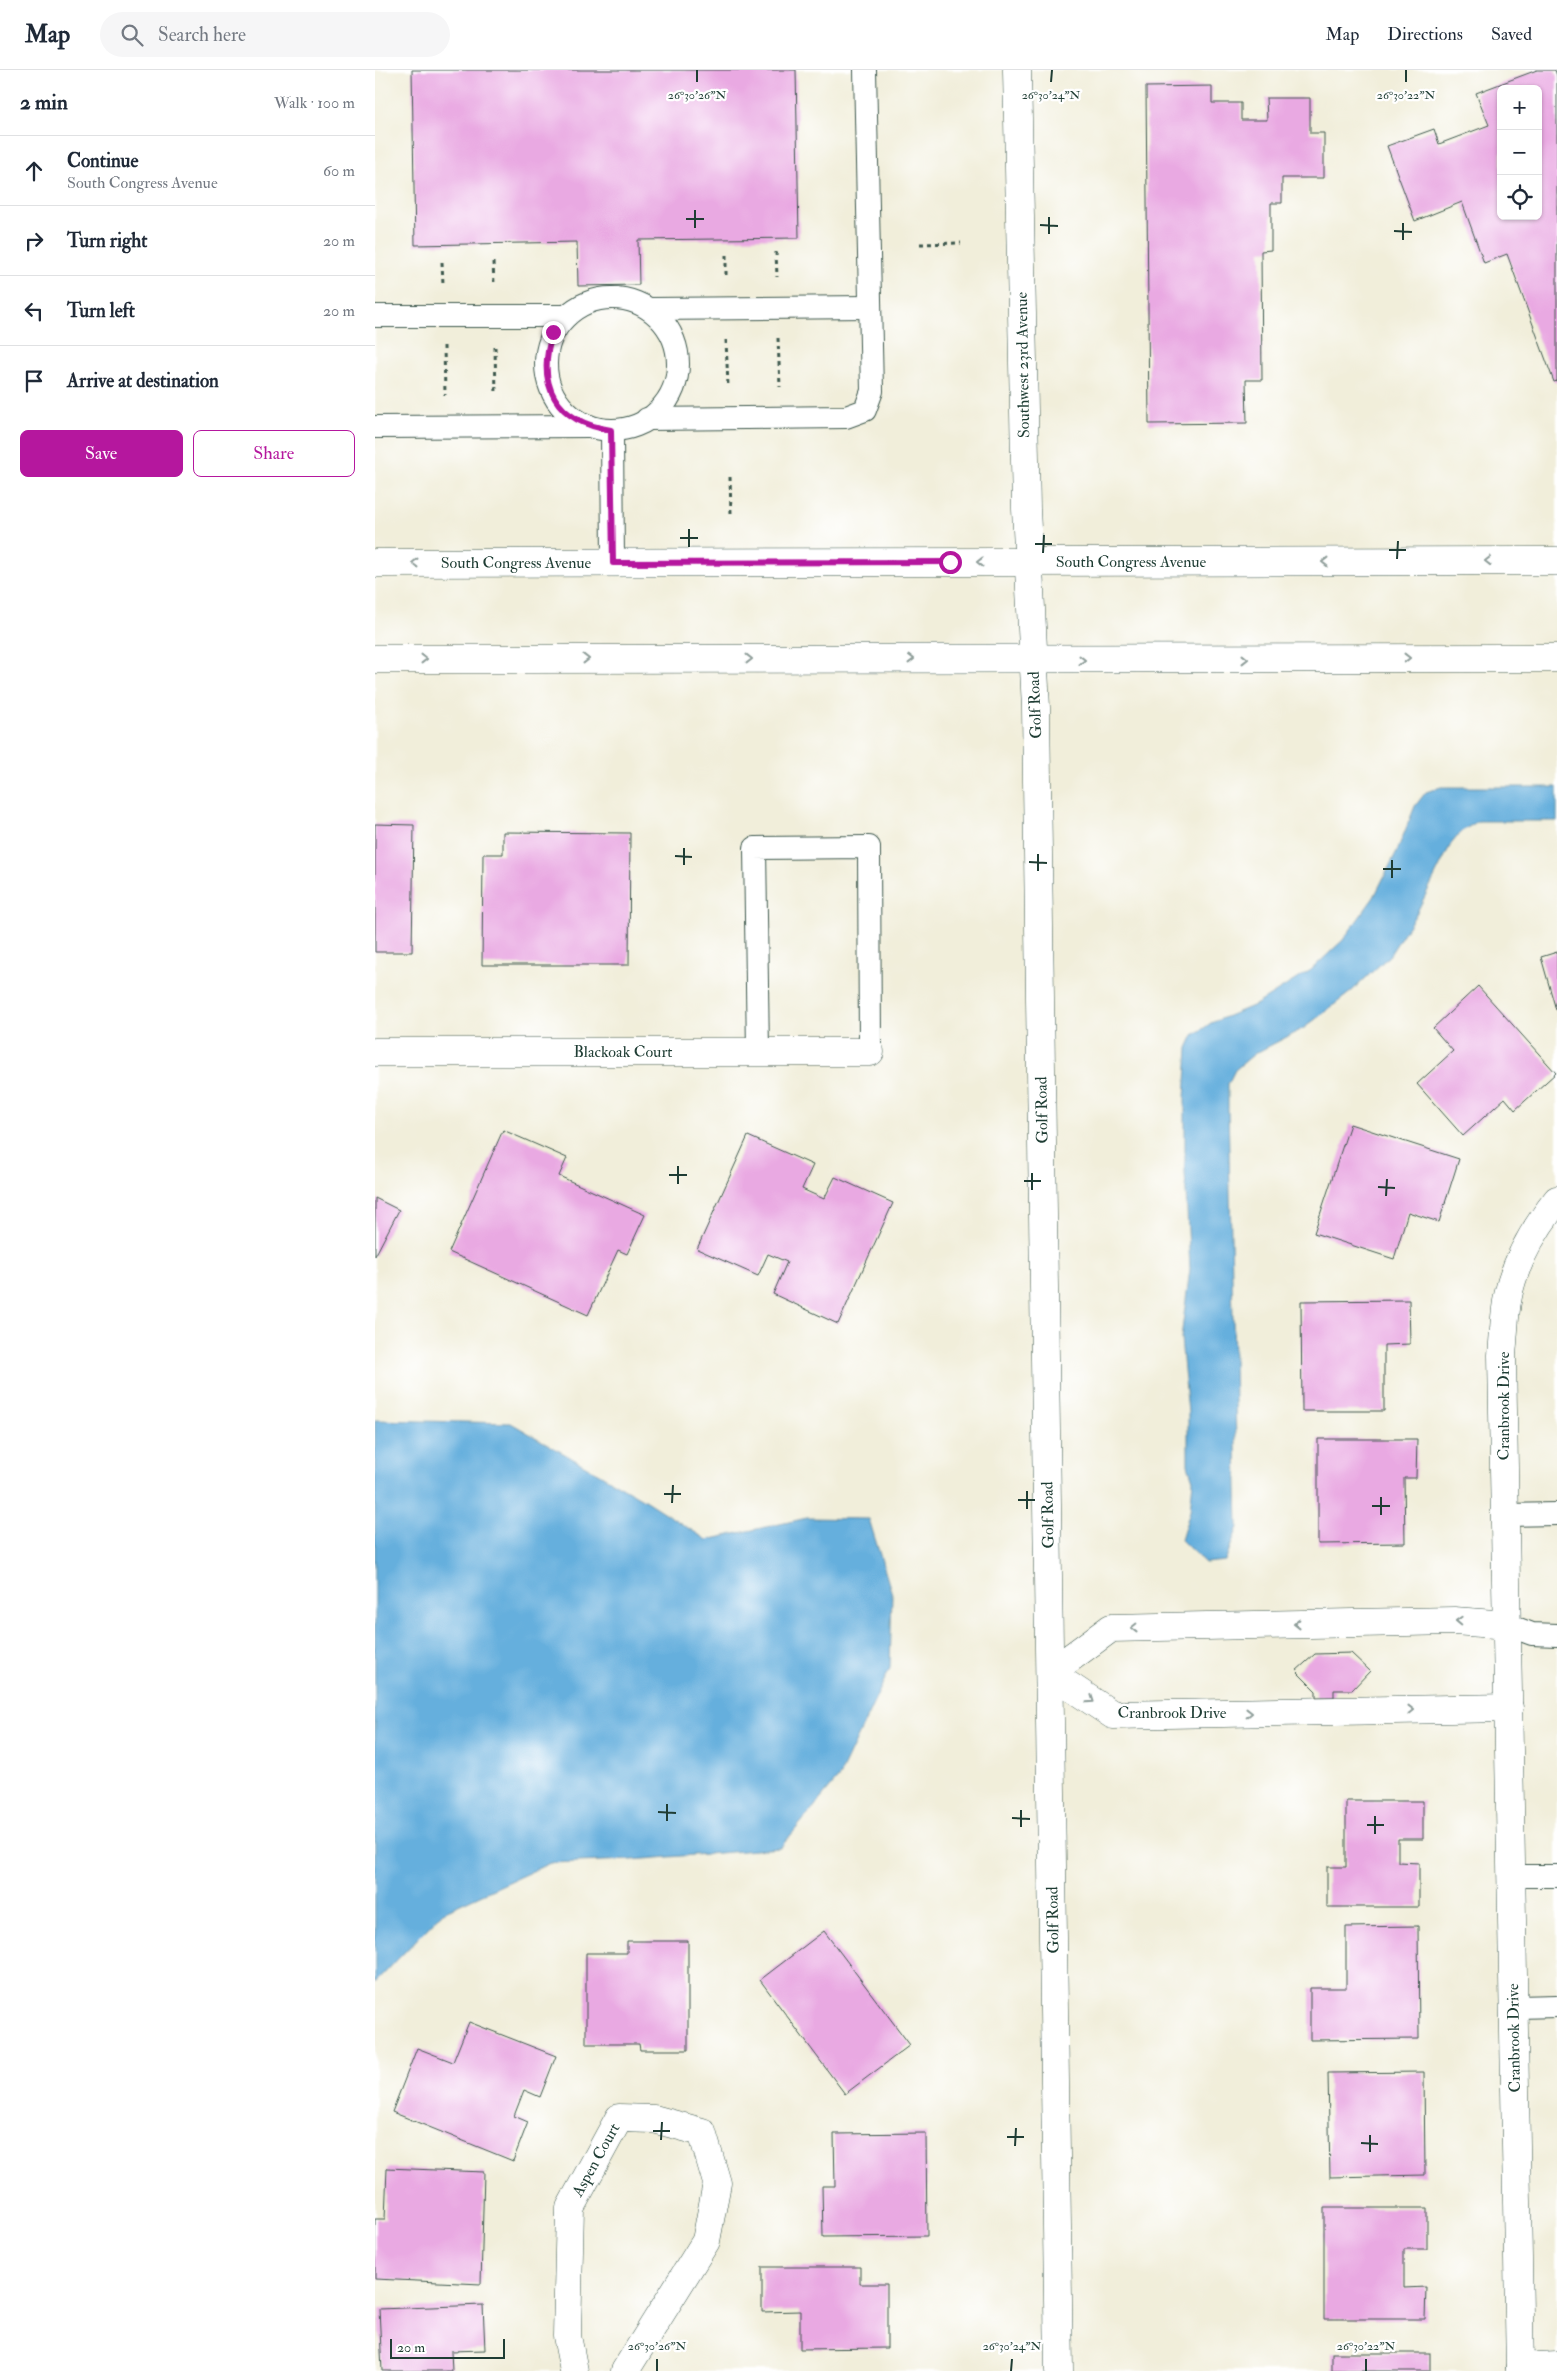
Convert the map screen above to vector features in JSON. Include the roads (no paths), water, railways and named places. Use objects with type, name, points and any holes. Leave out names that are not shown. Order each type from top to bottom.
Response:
[{"type":"street","name":"Southwest 23rd Avenue","points":[[1017,70],[1026,509],[1033,660]]},
{"type":"street","name":"South Congress Avenue","points":[[375,563],[1557,561]]},
{"type":"street","points":[[375,659],[1033,660],[1557,658]]},
{"type":"street","name":"Golf Road","points":[[1033,660],[1050,1673],[1059,2371]]},
{"type":"street","name":"Blackoak Court","points":[[375,1052],[870,1052]]},
{"type":"street","name":"Cranbrook Drive","points":[[1557,1200],[1528,1242],[1508,1296],[1502,1355],[1520,2369],[1557,2365]]},
{"type":"street","points":[[1050,1673],[1111,1628],[1454,1621],[1508,1625]]},
{"type":"street","name":"Cranbrook Drive","points":[[1050,1673],[1113,1715],[1509,1708]]},
{"type":"street","name":"Aspen Court","points":[[573,2371],[567,2336],[570,2208],[619,2118],[654,2119],[702,2132],[717,2183],[706,2241],[625,2371]]},
{"type":"lane","points":[[647,420],[846,417],[865,410],[872,391],[865,70]]},
{"type":"lane","points":[[375,427],[589,426],[611,430],[629,428],[647,420],[658,411],[671,394],[677,374],[677,352],[669,332],[656,315],[640,304],[621,298],[601,298],[582,304],[566,316],[553,332],[547,352],[546,372],[552,392],[563,409],[577,420],[589,426]]},
{"type":"lane","points":[[649,309],[870,308]]},
{"type":"lane","points":[[375,316],[566,316]]},
{"type":"lane","points":[[611,430],[613,563]]},
{"type":"lane","points":[[757,1052],[755,848],[869,847],[870,1052]]},
{"type":"lane","points":[[1505,1515],[1557,1514]]},
{"type":"lane","points":[[1508,1625],[1532,1634],[1557,1635]]},
{"type":"lane","points":[[1512,1876],[1557,1876]]},
{"type":"lane","points":[[1514,2007],[1557,2006]]},
{"type":"water","points":[[1441,787],[1557,787],[1557,821],[1478,821],[1462,831],[1451,844],[1416,914],[1389,956],[1352,991],[1304,1028],[1254,1054],[1235,1070],[1228,1084],[1238,1527],[1225,1561],[1205,1563],[1181,1540],[1190,1511],[1193,1480],[1188,1465],[1188,1413],[1181,1338],[1190,1269],[1185,1172],[1185,1098],[1188,1048],[1194,1035],[1211,1023],[1257,1004],[1311,970],[1343,940],[1374,897],[1397,851],[1415,806],[1426,792]]},
{"type":"water","points":[[375,1420],[511,1423],[646,1501],[707,1540],[807,1518],[869,1519],[892,1594],[890,1668],[839,1777],[780,1848],[632,1860],[550,1863],[443,1912],[375,1983]]}]
